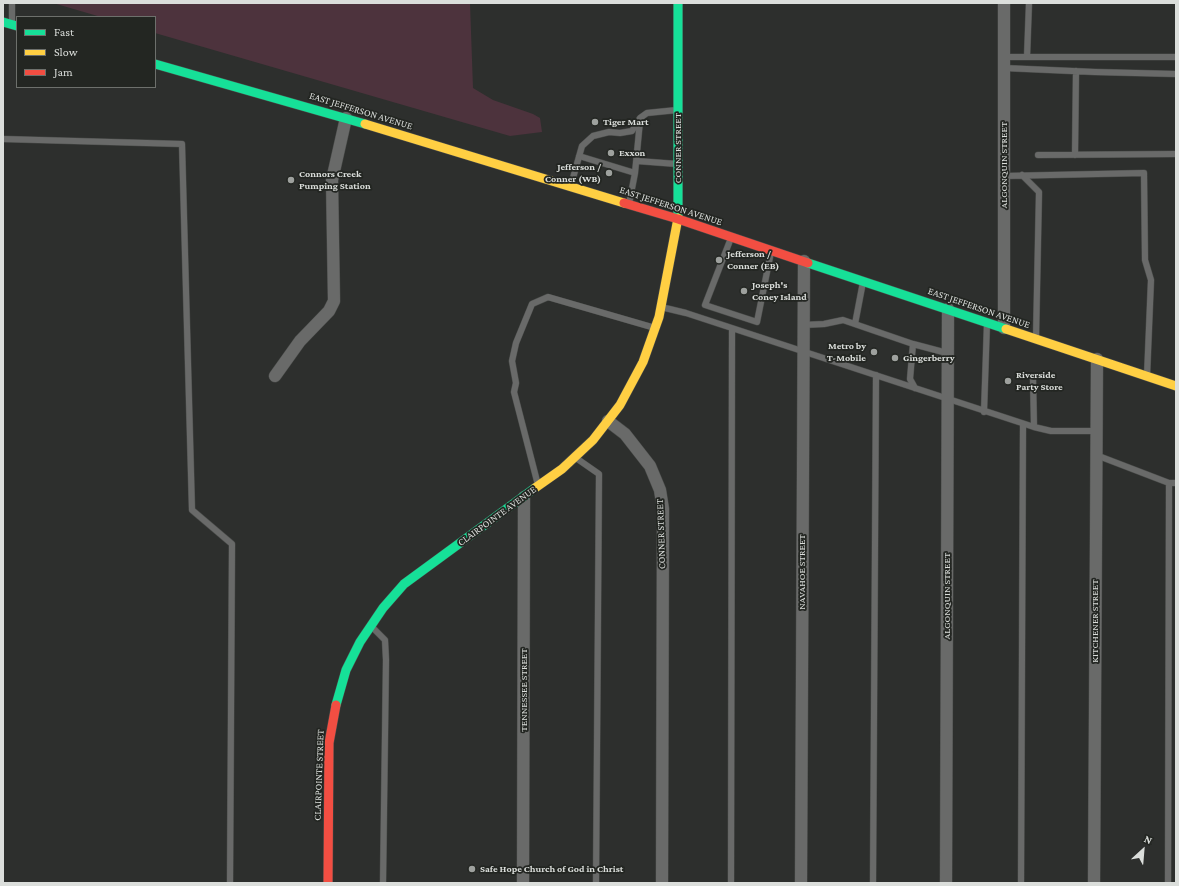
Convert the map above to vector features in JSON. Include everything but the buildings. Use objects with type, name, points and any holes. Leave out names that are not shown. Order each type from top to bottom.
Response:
[{"type":"main road","name":"CONNER STREET","points":[[608,421],[620,405],[643,362],[655,328],[661,307],[678,220],[678,3]]},
{"type":"main road","name":"EAST JEFFERSON AVENUE","points":[[156,64],[346,118],[629,204],[864,280],[1176,386]]},
{"type":"main road","name":"CLAIRPOINTE AVENUE","points":[[384,608],[404,584],[417,573],[562,469],[593,440],[608,421]]},
{"type":"main road","name":"CLAIRPOINTE STREET","points":[[328,883],[329,743],[334,710],[346,670],[360,642],[384,608]]},
{"type":"street","name":"ALGONQUIN STREET","points":[[1004,3],[1004,328]]},
{"type":"street","points":[[275,376],[300,341],[329,311],[334,301],[332,180],[346,118]]},
{"type":"street","name":"NAVAHOE STREET","points":[[802,883],[804,261]]},
{"type":"street","name":"ALGONQUIN STREET","points":[[946,883],[948,308]]},
{"type":"street","name":"KITCHENER STREET","points":[[1094,883],[1096,358]]},
{"type":"street","name":"CONNER STREET","points":[[608,421],[625,434],[650,466],[660,490],[663,509],[662,883]]},
{"type":"street","name":"TENNESSEE STREET","points":[[523,883],[524,496]]},
{"type":"lane","points":[[10,24],[12,3]]},
{"type":"lane","points":[[1027,57],[1029,3]]},
{"type":"lane","points":[[1004,62],[1027,57],[1176,57]]},
{"type":"lane","points":[[1004,62],[1076,71],[1176,74]]},
{"type":"lane","points":[[1075,155],[1076,71]]},
{"type":"lane","points":[[570,186],[582,146],[593,136],[609,132],[620,133],[632,131],[640,118],[647,113],[678,110]]},
{"type":"lane","points":[[629,204],[637,161],[640,118]]},
{"type":"lane","points":[[3,139],[182,144],[192,510],[232,544],[230,883]]},
{"type":"lane","points":[[1038,155],[1176,154]]},
{"type":"lane","points":[[579,156],[635,173]]},
{"type":"lane","points":[[637,161],[678,164]]},
{"type":"lane","points":[[1004,176],[1144,173],[1145,260],[1151,280],[1147,376]]},
{"type":"lane","points":[[1022,176],[1039,192],[1036,338]]},
{"type":"lane","points":[[732,237],[705,305],[757,322],[772,250]]},
{"type":"lane","points":[[855,324],[864,280]]},
{"type":"lane","points":[[538,486],[514,392],[516,383],[512,361],[516,343],[532,304],[548,297],[655,328]]},
{"type":"lane","points":[[661,307],[686,313],[1034,428],[1051,431],[1096,431]]},
{"type":"lane","points":[[803,325],[824,324],[843,320],[913,344],[947,353]]},
{"type":"lane","points":[[984,412],[987,322]]},
{"type":"lane","points":[[731,883],[732,329]]},
{"type":"lane","points":[[913,344],[910,379],[915,388]]},
{"type":"lane","points":[[873,883],[876,375]]},
{"type":"lane","points":[[1033,378],[1034,428]]},
{"type":"lane","points":[[1021,883],[1023,424]]},
{"type":"lane","points":[[1096,455],[1173,483],[1168,883]]},
{"type":"lane","points":[[575,457],[599,474],[596,883]]},
{"type":"lane","points":[[371,626],[385,640],[386,660],[383,883]]},
{"type":"shaded area","points":[[53,3],[470,3],[473,88],[493,100],[533,114],[540,118],[542,132],[510,136],[156,33],[156,16],[98,16]]},
{"type":"traffic: fast","points":[[678,3],[678,218]]},
{"type":"traffic: fast","points":[[3,22],[16,26]]},
{"type":"traffic: fast","points":[[156,64],[365,124]]},
{"type":"traffic: fast","points":[[808,263],[1006,329]]},
{"type":"traffic: fast","points":[[336,705],[346,670],[360,642],[383,608],[404,584],[535,488]]},
{"type":"traffic: slow","points":[[365,124],[624,203]]},
{"type":"traffic: slow","points":[[535,488],[562,469],[593,440],[620,405],[643,362],[659,317],[678,218]]},
{"type":"traffic: slow","points":[[1006,329],[1176,386]]},
{"type":"traffic: jam","points":[[624,203],[678,219],[808,263]]},
{"type":"traffic: jam","points":[[328,883],[329,743],[336,705]]},
{"type":"place","name":"Tiger Mart","points":[[595,122]]},
{"type":"place","name":"Exxon","points":[[611,153]]},
{"type":"place","name":"Jefferson / Conner (WB)","points":[[609,173]]},
{"type":"place","name":"Connors Creek Pumping Station","points":[[291,180]]},
{"type":"place","name":"Jefferson / Conner (EB)","points":[[719,260]]},
{"type":"place","name":"Joseph's Coney Island","points":[[744,291]]},
{"type":"place","name":"Metro by T-Mobile","points":[[874,352]]},
{"type":"place","name":"Gingerberry","points":[[895,358]]},
{"type":"place","name":"Riverside Party Store","points":[[1008,381]]},
{"type":"place","name":"Safe Hope Church of God in Christ","points":[[472,869]]}]
